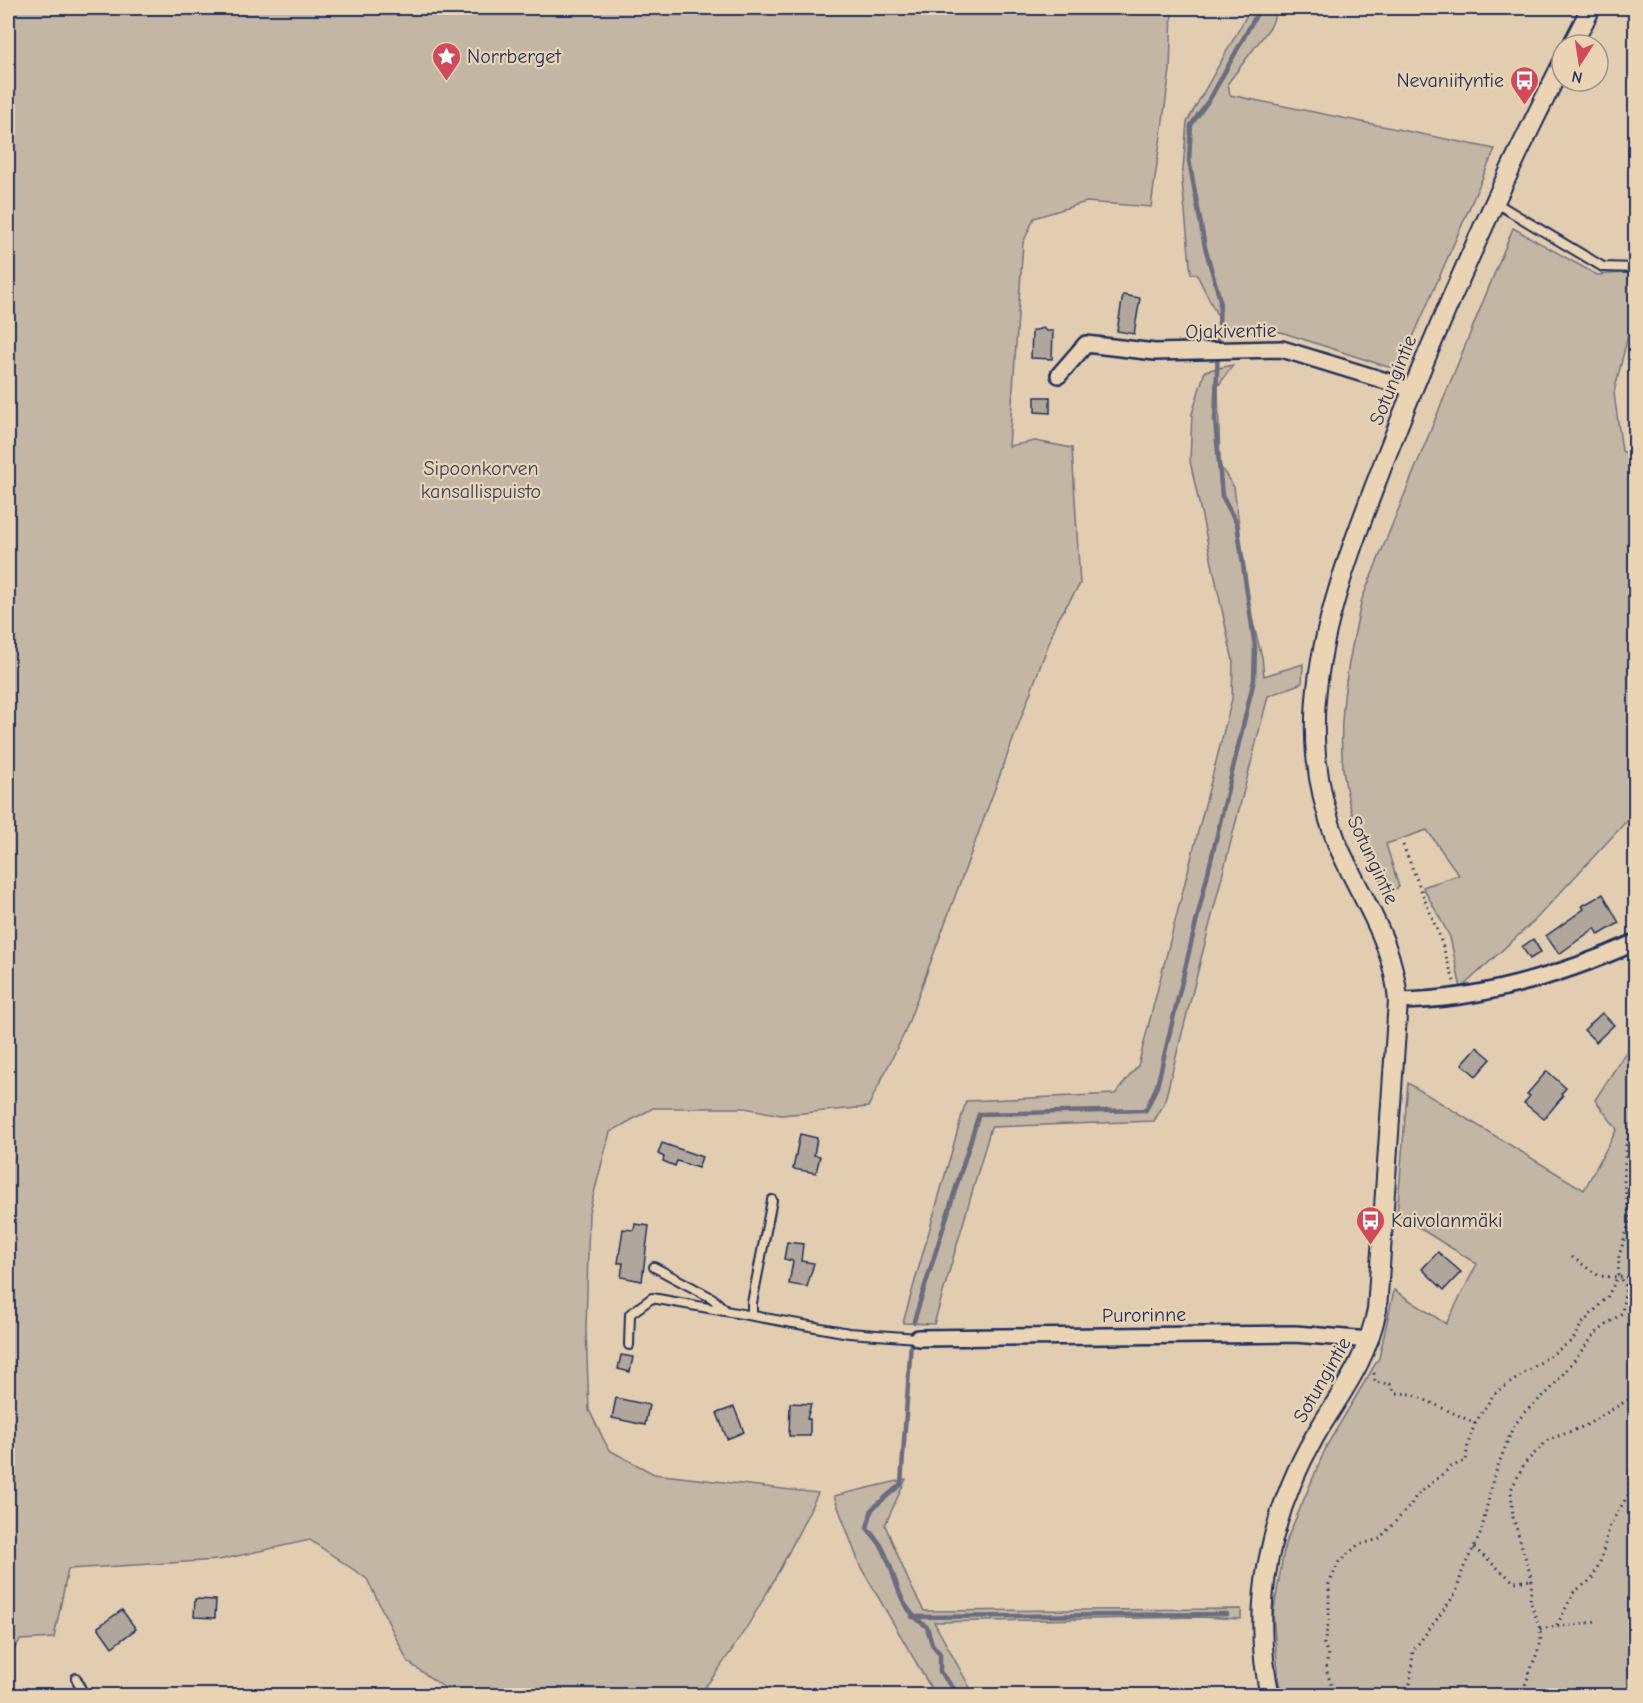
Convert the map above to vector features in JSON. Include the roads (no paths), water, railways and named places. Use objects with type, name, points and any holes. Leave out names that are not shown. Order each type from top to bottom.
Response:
[{"type":"street","points":[[1578,33],[1591,8]]},
{"type":"street","name":"Sotungintie","points":[[1270,1695],[1262,1614],[1263,1584],[1274,1532],[1302,1460],[1348,1387],[1370,1340],[1381,1274],[1398,1001],[1390,951],[1338,845],[1326,813],[1315,734],[1319,675],[1333,611],[1359,528],[1412,389],[1495,202],[1550,89]]},
{"type":"street","name":"Ojakiventie","points":[[1059,375],[1086,344],[1155,352],[1282,349],[1412,389]]},
{"type":"street","points":[[1398,1001],[1457,998],[1510,988],[1604,956],[1635,942]]},
{"type":"street","name":"Purorinne","points":[[918,1338],[1294,1334],[1370,1340]]},
{"type":"lane","points":[[1495,202],[1603,267],[1635,268]]},
{"type":"lane","points":[[752,1315],[752,1303],[772,1200]]},
{"type":"lane","points":[[654,1267],[712,1298],[724,1310]]},
{"type":"lane","points":[[629,1345],[630,1314],[652,1298],[849,1332],[918,1338]]},
{"type":"lane","points":[[76,1678],[84,1695]]},
{"type":"waterway","points":[[914,1321],[979,1114],[1146,1110],[1157,1086],[1254,680],[1255,647],[1237,524],[1222,496],[1215,420],[1220,300],[1205,247],[1189,160],[1191,125],[1211,97],[1260,8]]},
{"type":"waterway","points":[[911,1342],[901,1484],[872,1509],[867,1528],[882,1547],[898,1590],[908,1609],[927,1627],[932,1644],[940,1654],[940,1672],[960,1696]]},
{"type":"waterway","points":[[912,1617],[1227,1614]]},
{"type":"place","name":"Norrberget","points":[[446,82]]},
{"type":"place","name":"Nevaniityntie","points":[[1525,106]]},
{"type":"place","name":"Kaivolanmäki","points":[[1370,1246]]},
{"type":"park label","name":"Sipoonkorven kansallispuisto","points":[[481,480]]}]
